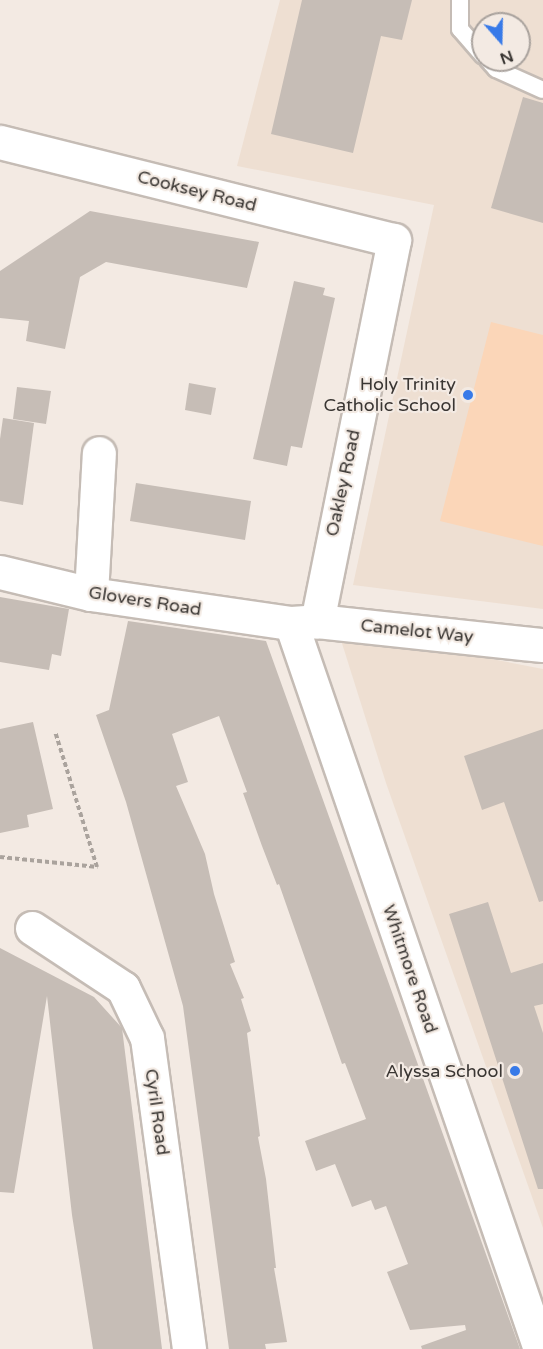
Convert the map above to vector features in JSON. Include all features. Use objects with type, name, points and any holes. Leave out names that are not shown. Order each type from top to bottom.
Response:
[{"type":"street","name":"Cooksey Road","points":[[0,142],[393,240]]},
{"type":"street","name":"Oakley Road","points":[[304,622],[393,240]]},
{"type":"street","points":[[91,594],[99,453]]},
{"type":"street","name":"Glovers Road","points":[[0,572],[91,594],[304,622]]},
{"type":"street","name":"Camelot Way","points":[[304,622],[543,645]]},
{"type":"street","name":"Whitmore Road","points":[[304,622],[540,1349]]},
{"type":"street","name":"Cyril Road","points":[[32,928],[123,988],[147,1038],[189,1349]]},
{"type":"lane","points":[[460,0],[460,30],[471,42]]},
{"type":"lane","points":[[503,72],[543,90]]},
{"type":"path","points":[[0,857],[97,867],[55,731]]},
{"type":"shaded area","name":"Holy Trinity Catholic School","points":[[280,0],[543,0],[543,609],[353,585],[434,205],[237,166]]},
{"type":"shaded area","points":[[491,322],[543,335],[543,546],[440,521]]},
{"type":"shaded area","points":[[340,637],[445,650],[543,669],[543,1228],[386,783]]},
{"type":"building","points":[[302,0],[412,0],[402,40],[381,36],[353,153],[271,134]]},
{"type":"building","points":[[523,97],[543,103],[543,223],[491,208]]},
{"type":"building","points":[[90,211],[259,242],[247,288],[106,262],[80,277],[65,349],[26,341],[29,321],[0,318],[0,271]]},
{"type":"building","points":[[294,281],[325,288],[323,295],[335,298],[302,448],[291,446],[287,466],[253,459]]},
{"type":"building","points":[[189,383],[216,388],[211,415],[185,410]]},
{"type":"building","points":[[17,387],[51,391],[46,424],[13,419]]},
{"type":"building","points":[[3,418],[34,423],[23,505],[0,501],[0,439]]},
{"type":"building","points":[[136,483],[251,501],[245,540],[130,521]]},
{"type":"building","points":[[0,597],[69,609],[61,656],[52,654],[49,670],[0,662]]},
{"type":"building","points":[[128,621],[266,641],[520,1349],[422,1349],[421,1346],[466,1330],[465,1325],[410,1330],[387,1272],[408,1264],[386,1206],[375,1210],[371,1200],[352,1207],[335,1164],[316,1171],[305,1141],[366,1119],[345,1063],[342,1064],[279,884],[277,885],[262,846],[243,793],[247,792],[219,716],[172,734],[188,782],[176,786],[205,854],[214,894],[235,962],[230,964],[244,998],[241,999],[251,1031],[247,1033],[260,1136],[258,1137],[266,1179],[276,1268],[274,1268],[287,1342],[265,1344],[266,1349],[229,1349],[183,1006],[126,802],[96,715],[109,710]]},
{"type":"building","points":[[33,722],[53,809],[27,815],[29,827],[0,833],[0,729]]},
{"type":"building","points":[[543,729],[543,901],[539,902],[504,802],[482,810],[464,756]]},
{"type":"building","points":[[488,902],[511,973],[543,963],[543,1004],[534,1006],[543,1033],[543,1189],[538,1189],[449,914]]},
{"type":"building","points":[[0,948],[94,997],[122,1028],[162,1349],[93,1349],[72,1215],[47,996],[14,1193],[0,1192]]},
{"type":"place","name":"Holy Trinity Catholic School","points":[[468,395]]},
{"type":"place","name":"Alyssa School","points":[[515,1071]]}]
